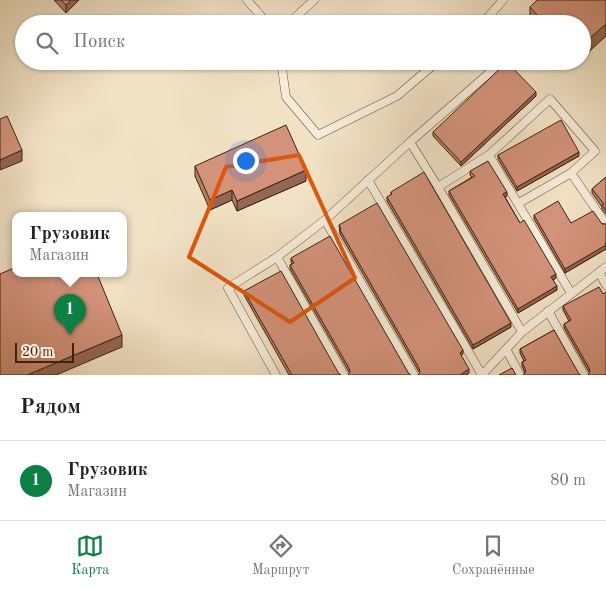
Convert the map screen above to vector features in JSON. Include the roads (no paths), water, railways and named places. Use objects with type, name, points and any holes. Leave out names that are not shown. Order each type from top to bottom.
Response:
[{"type":"lane","points":[[247,0],[260,15]]},
{"type":"lane","points":[[298,15],[314,0]]},
{"type":"lane","points":[[490,15],[503,0]]},
{"type":"lane","points":[[282,70],[286,97],[318,135],[397,96],[427,70]]},
{"type":"lane","points":[[276,375],[228,288],[277,257],[325,220],[493,70]]},
{"type":"lane","points":[[438,187],[489,155],[550,100],[595,151],[571,173],[519,203]]},
{"type":"lane","points":[[410,142],[522,332]]},
{"type":"lane","points":[[489,155],[571,293]]},
{"type":"lane","points":[[571,173],[606,224]]},
{"type":"lane","points":[[368,180],[482,375],[522,332],[606,267]]},
{"type":"lane","points":[[325,220],[414,375]]},
{"type":"lane","points":[[277,257],[344,375]]},
{"type":"lane","points":[[599,272],[606,285]]},
{"type":"lane","points":[[548,311],[584,375]]},
{"type":"lane","points":[[506,350],[520,375]]},
{"type":"place","name":"Грузовик","points":[[70,335]]}]
